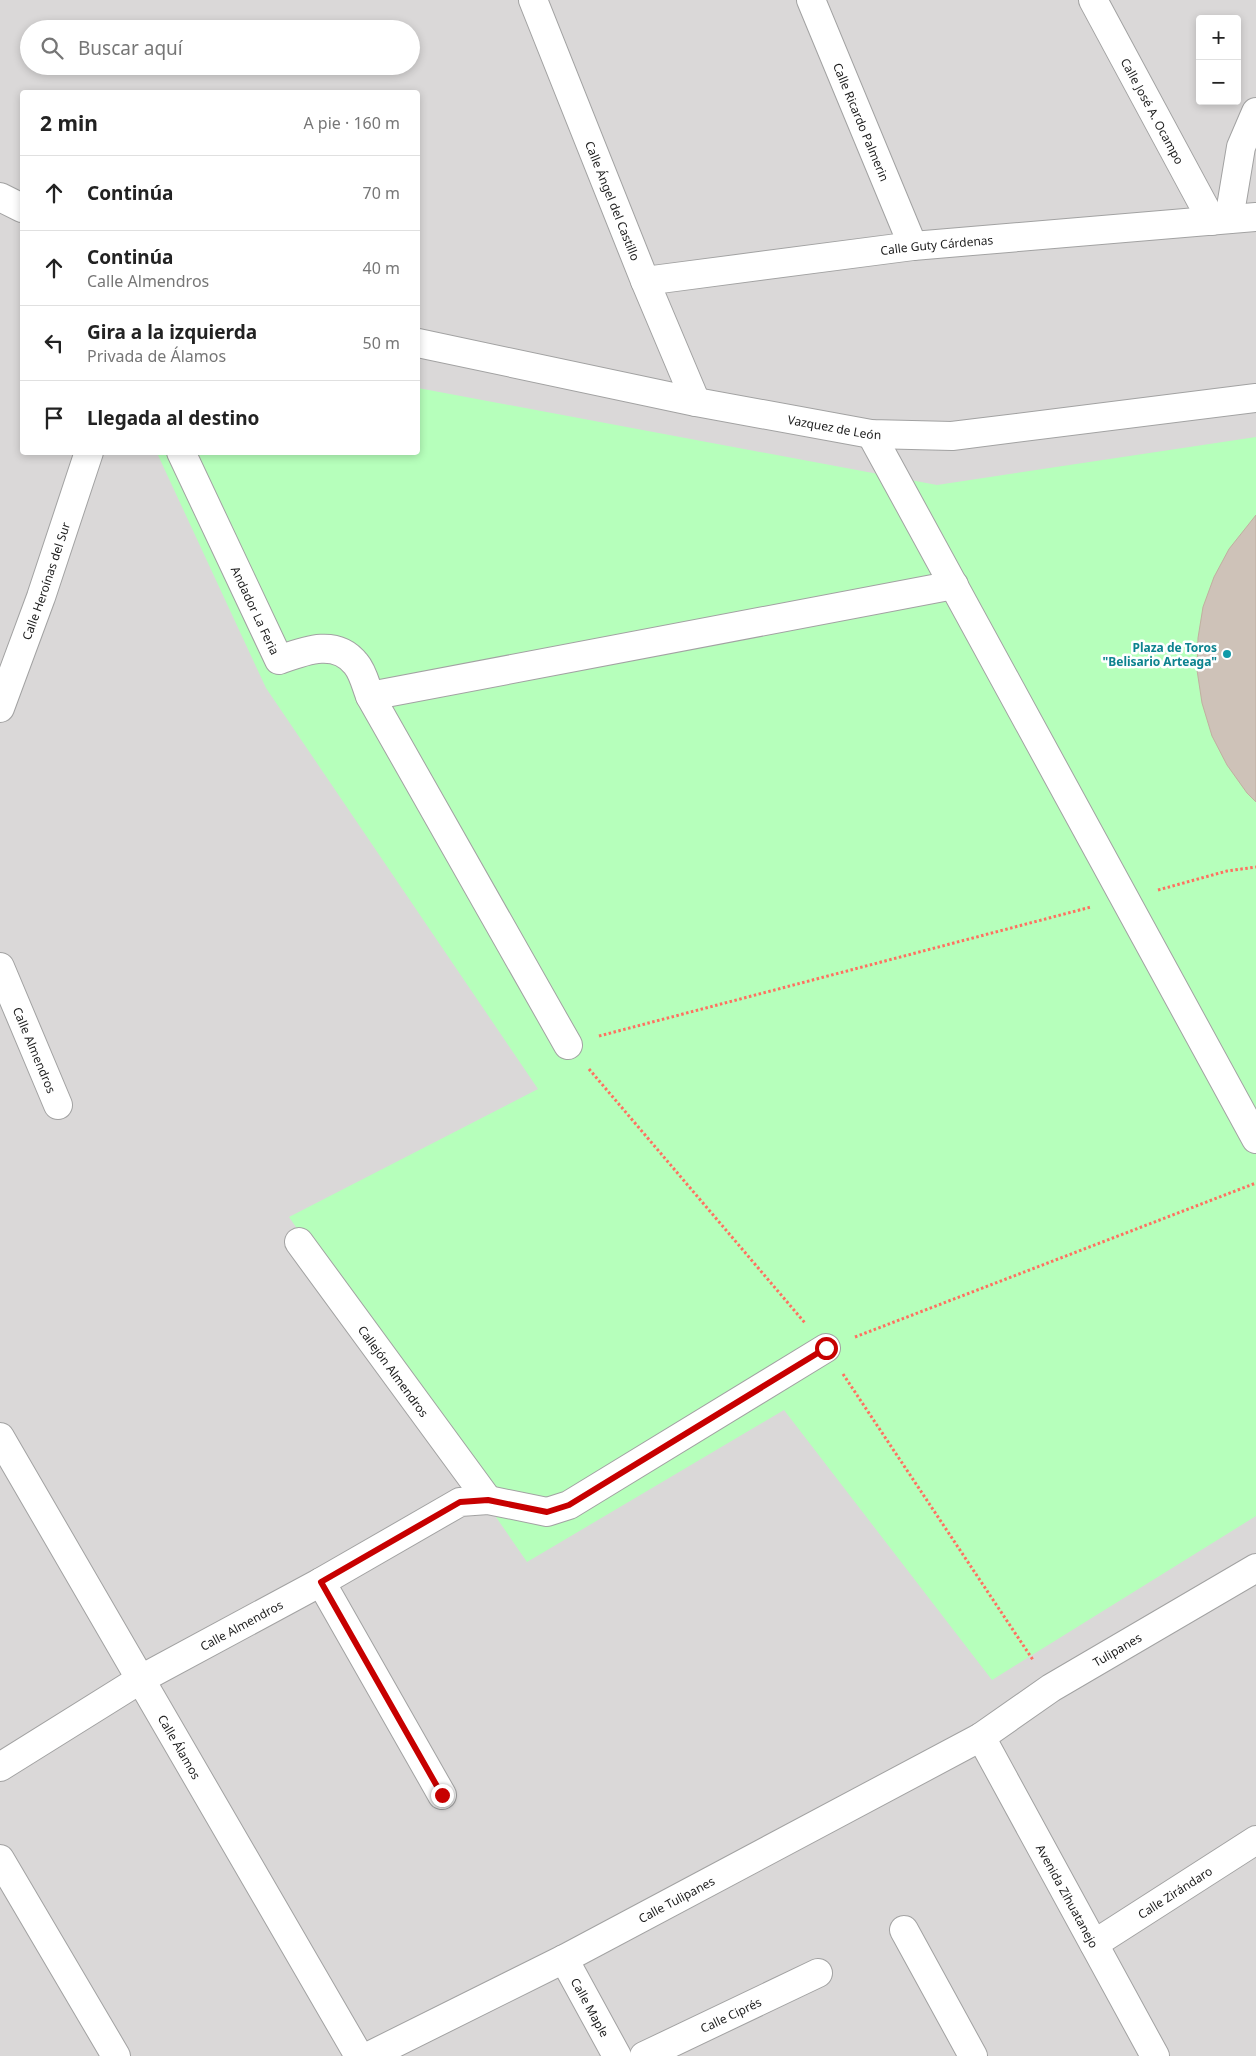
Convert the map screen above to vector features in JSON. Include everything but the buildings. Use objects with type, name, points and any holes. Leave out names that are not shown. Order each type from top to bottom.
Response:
[{"type":"street","name":"Calle Ángel del Castillo","points":[[533,0],[645,281],[696,402]]},
{"type":"street","name":"Calle Ricardo Palmerin","points":[[811,0],[913,246]]},
{"type":"street","name":"Calle José A. Ocampo","points":[[1094,0],[1221,220]]},
{"type":"street","points":[[1221,220],[1240,147],[1256,112]]},
{"type":"street","points":[[0,197],[20,207]]},
{"type":"street","name":"Calle Guty Cárdenas","points":[[645,281],[913,246],[1256,217]]},
{"type":"street","name":"Vazquez de León","points":[[420,343],[696,402],[871,434],[952,436],[1256,398]]},
{"type":"street","points":[[871,434],[1256,1139]]},
{"type":"street","name":"Calle Heroínas del Sur","points":[[0,708],[41,597],[88,455]]},
{"type":"street","name":"Andador La Feria","points":[[182,455],[279,660],[320,647],[332,649],[346,655],[356,664],[370,696]]},
{"type":"street","points":[[568,1044],[370,696],[954,585]]},
{"type":"street","name":"Calle Almendros","points":[[0,967],[58,1105]]},
{"type":"street","name":"Callejón Almendros","points":[[299,1242],[488,1500]]},
{"type":"street","name":"Calle Almendros","points":[[0,1767],[140,1679],[321,1582],[460,1502],[488,1500],[547,1512],[569,1505],[826,1348]]},
{"type":"street","name":"Calle Álamos","points":[[0,1437],[359,2056]]},
{"type":"street","name":"Tulipanes","points":[[981,1737],[1052,1688],[1256,1568]]},
{"type":"street","points":[[321,1582],[442,1795]]},
{"type":"street","name":"Avenida Zihuatanejo","points":[[981,1737],[1154,2056]]},
{"type":"street","name":"Calle Tulipanes","points":[[369,2056],[564,1959],[981,1737]]},
{"type":"street","name":"Calle Zirándaro","points":[[1094,1944],[1256,1840]]},
{"type":"street","points":[[0,1859],[116,2056]]},
{"type":"street","points":[[904,1930],[973,2056]]},
{"type":"street","name":"Calle Maple","points":[[564,1959],[617,2056]]},
{"type":"street","name":"Calle Ciprés","points":[[644,2056],[818,1973]]},
{"type":"path","points":[[1052,1688],[826,1348],[568,1044],[1227,871],[1256,867]]},
{"type":"path","points":[[826,1348],[1256,1183]]},
{"type":"shaded area","points":[[0,0],[1256,0],[1256,2056],[0,2056]]},
{"type":"green space","points":[[420,388],[937,485],[1256,437],[1256,1516],[992,1680],[784,1410],[527,1562],[289,1217],[538,1089],[266,688],[158,455],[420,455]]},
{"type":"place","name":"Plaza de Toros \"Belisario Arteaga\"","points":[[1227,654]]},
{"type":"route","points":[[442,1795],[321,1582],[460,1502],[488,1500],[547,1512],[569,1505],[826,1348]]}]
